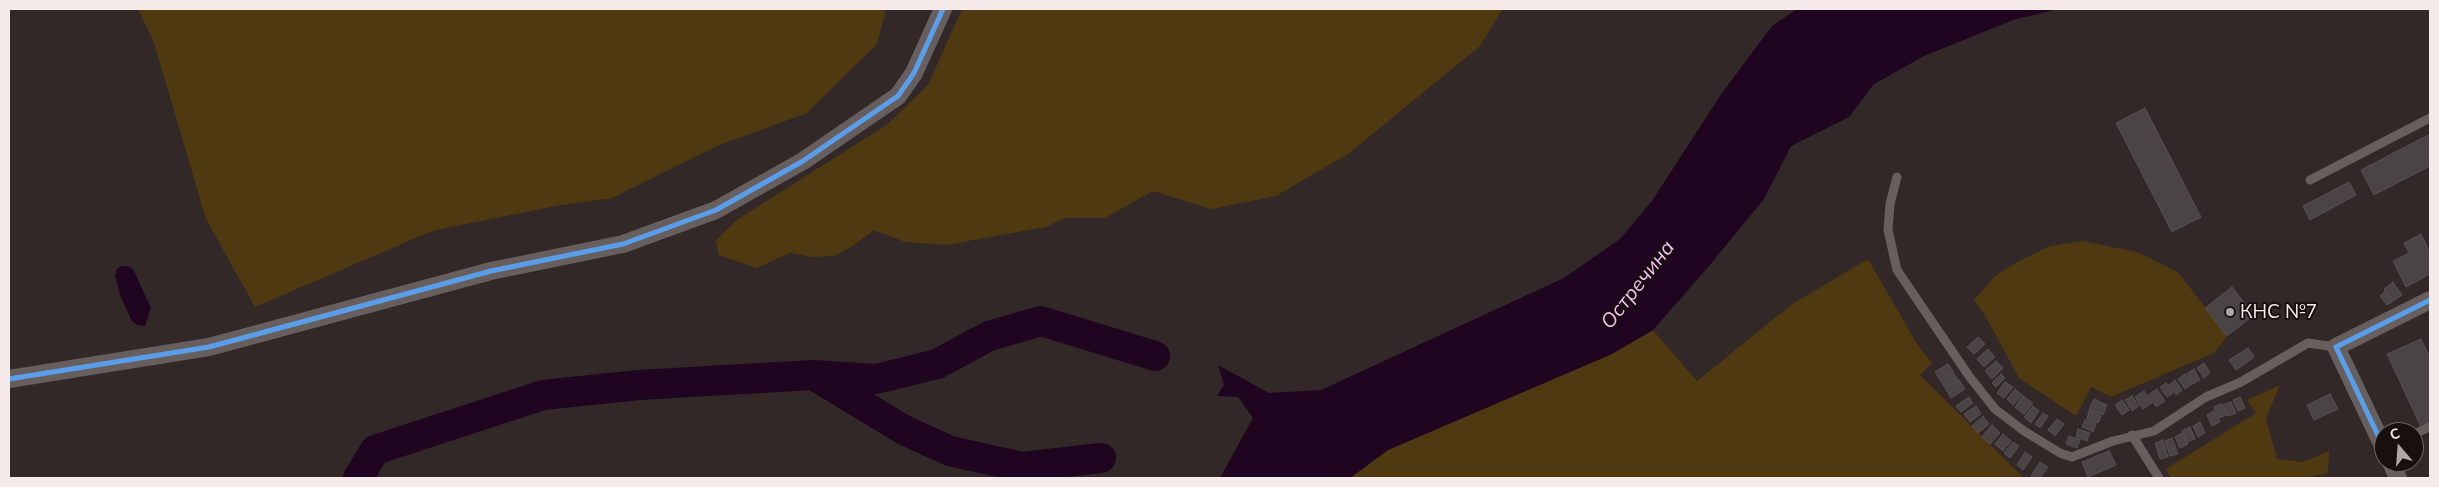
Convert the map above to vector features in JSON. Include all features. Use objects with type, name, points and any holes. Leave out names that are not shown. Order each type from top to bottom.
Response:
[{"type":"street","points":[[9,379],[164,356],[208,347],[491,271],[622,244],[716,210],[803,162],[898,96],[914,73],[943,9]]},
{"type":"street","points":[[2374,427],[2336,347],[2430,300]]},
{"type":"lane","points":[[2310,180],[2430,118]]},
{"type":"lane","points":[[1897,177],[1890,204],[1888,230],[1897,270],[1969,376],[1995,409],[2024,431],[2060,453],[2072,457],[2132,436],[2154,431],[2206,397],[2240,382],[2308,343],[2336,347]]},
{"type":"lane","points":[[2132,436],[2159,478]]},
{"type":"shaded area","points":[[138,9],[886,9],[877,44],[807,113],[717,146],[612,198],[556,206],[432,231],[255,307],[206,219],[154,43]]},
{"type":"shaded area","points":[[962,9],[1503,9],[1480,46],[1348,154],[1276,196],[1211,209],[1153,191],[1105,218],[1065,218],[1046,227],[946,245],[905,242],[874,230],[853,246],[834,256],[812,257],[790,253],[756,268],[719,255],[716,240],[738,219],[888,124],[928,85]]},
{"type":"shaded area","points":[[2082,241],[2137,252],[2178,272],[2227,336],[2214,353],[2111,397],[2091,387],[2076,416],[2019,378],[1986,317],[1974,300],[1995,276],[2019,261],[2050,246]]},
{"type":"shaded area","points":[[1868,259],[1917,344],[1932,363],[1920,375],[2024,478],[1350,478],[1388,450],[1612,354],[1653,330],[1697,381],[1791,305]]},
{"type":"shaded area","points":[[2280,385],[2266,418],[2277,459],[2302,462],[2329,451],[2328,473],[2303,478],[2171,478],[2166,469],[2256,413],[2247,400]]},
{"type":"water","name":"Остречина","points":[[1797,9],[2058,9],[2013,20],[1924,56],[1874,84],[1849,117],[1791,146],[1764,199],[1709,266],[1653,330],[1612,354],[1388,450],[1350,478],[1220,478],[1253,418],[1238,397],[1217,396],[1224,385],[1218,365],[1269,393],[1321,390],[1564,278],[1620,239],[1652,201],[1722,93],[1772,26]]},
{"type":"water","points":[[122,266],[128,266],[133,269],[151,308],[145,326],[137,325],[132,321],[120,295],[115,275],[117,269]]},
{"type":"building","points":[[2145,108],[2201,217],[2172,232],[2116,123]]},
{"type":"building","points":[[2430,134],[2430,166],[2374,195],[2361,170]]},
{"type":"building","points":[[2349,182],[2356,195],[2310,220],[2303,206]]},
{"type":"building","points":[[2421,234],[2430,253],[2430,274],[2406,287],[2393,261],[2409,253],[2404,243]]},
{"type":"building","points":[[2393,282],[2402,295],[2393,301],[2384,289]]},
{"type":"building","name":"КНС №7","points":[[2232,287],[2254,315],[2227,336],[2205,308]]},
{"type":"building","points":[[2385,291],[2392,302],[2387,305],[2380,296]]},
{"type":"building","points":[[1978,337],[1985,344],[1974,354],[1967,347]]},
{"type":"building","points":[[2421,339],[2430,358],[2430,422],[2424,425],[2424,422],[2419,422],[2387,354]]},
{"type":"building","points":[[2248,348],[2254,357],[2236,370],[2229,360]]},
{"type":"building","points":[[1988,349],[1995,357],[1984,367],[1977,359]]},
{"type":"building","points":[[1996,361],[2003,368],[1992,379],[1985,371]]},
{"type":"building","points":[[2204,363],[2210,373],[2204,378],[2197,368]]},
{"type":"building","points":[[1948,364],[1953,371],[1939,379],[1935,372]]},
{"type":"building","points":[[2194,369],[2200,380],[2193,384],[2187,374]]},
{"type":"building","points":[[1953,372],[1958,380],[1945,388],[1940,380]]},
{"type":"building","points":[[2001,374],[2005,378],[1996,387],[1992,383]]},
{"type":"building","points":[[2185,374],[2192,384],[2185,389],[2178,379]]},
{"type":"building","points":[[1959,380],[1965,389],[1951,398],[1946,389]]},
{"type":"building","points":[[2175,380],[2182,390],[2176,395],[2169,385]]},
{"type":"building","points":[[2005,382],[2013,387],[2004,398],[1997,393]]},
{"type":"building","points":[[2166,383],[2173,393],[2167,397],[2160,387]]},
{"type":"building","points":[[2015,389],[2022,395],[2013,405],[2007,399]]},
{"type":"building","points":[[2157,389],[2165,401],[2156,407],[2148,395]]},
{"type":"building","points":[[2144,391],[2152,403],[2143,409],[2135,397]]},
{"type":"building","points":[[2330,394],[2338,409],[2314,420],[2307,405]]},
{"type":"building","points":[[2023,396],[2033,403],[2024,414],[2015,407]]},
{"type":"building","points":[[2132,396],[2139,406],[2132,411],[2125,400]]},
{"type":"building","points":[[1969,397],[1973,403],[1961,412],[1956,406]]},
{"type":"building","points":[[2240,397],[2245,408],[2238,411],[2233,400]]},
{"type":"building","points":[[2094,399],[2107,405],[2103,415],[2089,410]]},
{"type":"building","points":[[2122,400],[2129,410],[2122,415],[2115,405]]},
{"type":"building","points":[[2231,402],[2236,413],[2228,416],[2223,405]]},
{"type":"building","points":[[2221,404],[2227,415],[2219,418],[2214,407]]},
{"type":"building","points":[[1976,406],[1981,414],[1970,422],[1964,414]]},
{"type":"building","points":[[2033,406],[2039,411],[2031,423],[2024,417]]},
{"type":"building","points":[[2089,411],[2101,416],[2098,423],[2087,419]]},
{"type":"building","points":[[2214,411],[2220,422],[2212,426],[2207,415]]},
{"type":"building","points":[[2043,413],[2048,416],[2040,428],[2035,424]]},
{"type":"building","points":[[1983,416],[1989,424],[1978,433],[1972,426]]},
{"type":"building","points":[[2057,419],[2064,424],[2055,436],[2048,430]]},
{"type":"building","points":[[2085,420],[2096,424],[2093,432],[2082,427]]},
{"type":"building","points":[[2200,422],[2205,433],[2198,437],[2193,426]]},
{"type":"building","points":[[1992,425],[2000,433],[1990,444],[1982,437]]},
{"type":"building","points":[[2190,427],[2195,439],[2187,442],[2182,431]]},
{"type":"building","points":[[2078,429],[2090,433],[2087,441],[2076,437]]},
{"type":"building","points":[[2182,433],[2188,444],[2180,448],[2175,437]]},
{"type":"building","points":[[2003,434],[2011,441],[2003,451],[1995,444]]},
{"type":"building","points":[[2069,436],[2080,440],[2077,448],[2066,444]]},
{"type":"building","points":[[2172,438],[2178,454],[2170,456],[2165,441]]},
{"type":"building","points":[[2163,440],[2168,457],[2160,459],[2155,443]]},
{"type":"building","points":[[2013,442],[2019,446],[2010,458],[2004,453]]},
{"type":"building","points":[[2109,451],[2116,465],[2088,477],[2082,462]]},
{"type":"building","points":[[2025,452],[2032,457],[2023,470],[2017,465]]},
{"type":"building","points":[[2040,462],[2048,467],[2040,478],[2035,478],[2031,476]]},
{"type":"waterway","points":[[358,478],[375,450],[543,395],[639,385],[813,375],[876,379],[937,364],[989,336],[1041,321],[1155,356]]},
{"type":"waterway","points":[[818,378],[904,430],[950,451],[1022,467],[1101,458]]},
{"type":"cycle path","points":[[9,379],[209,347],[491,271],[623,244],[716,210],[803,161],[898,96],[914,73],[943,9]]},
{"type":"cycle path","points":[[2374,427],[2336,347],[2430,300]]},
{"type":"place","name":"КНС №7","points":[[2230,312]]}]
